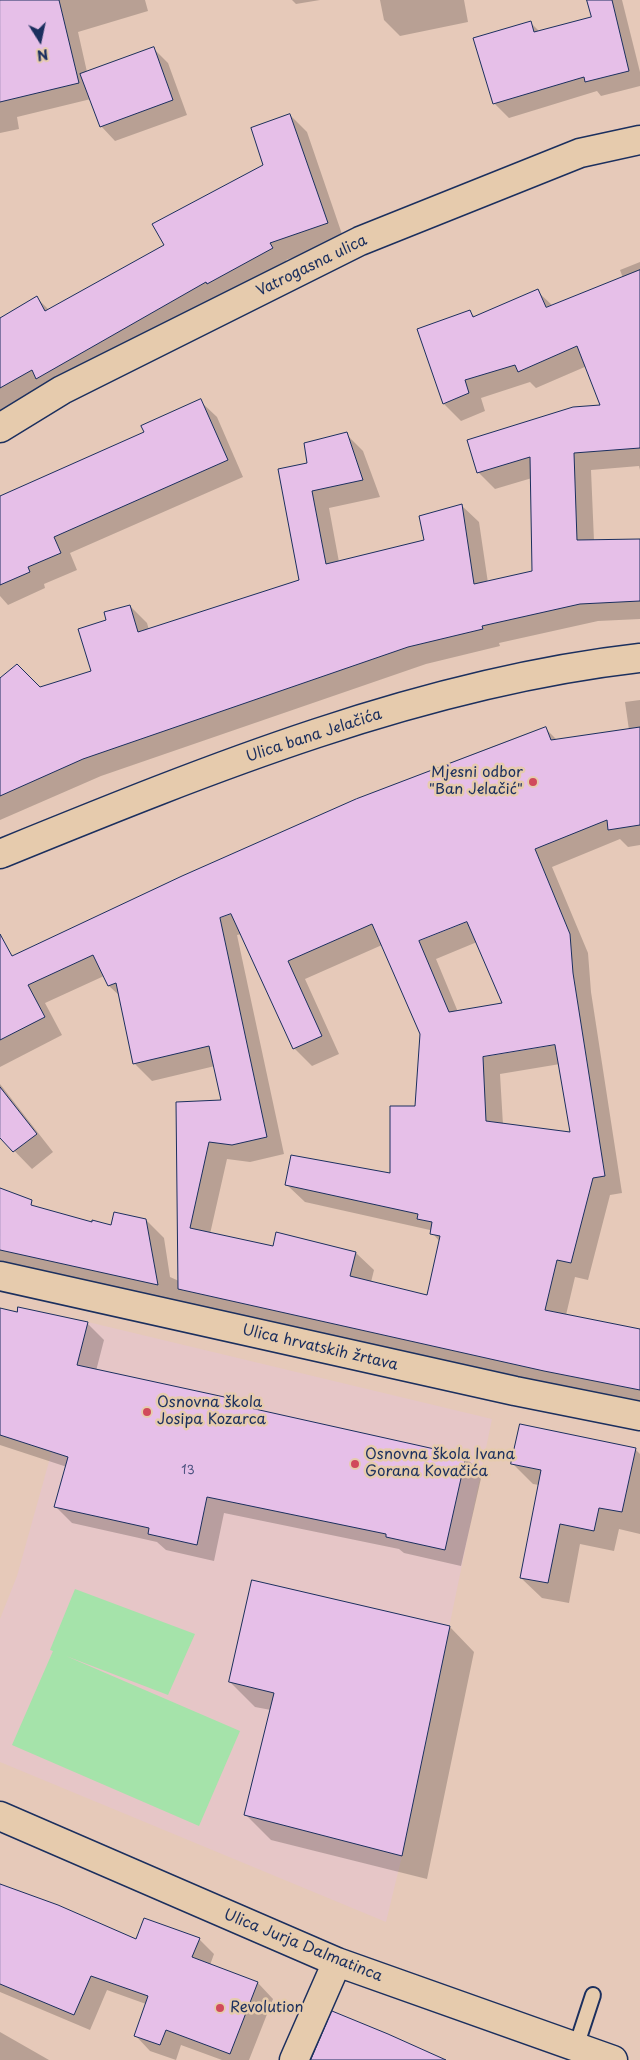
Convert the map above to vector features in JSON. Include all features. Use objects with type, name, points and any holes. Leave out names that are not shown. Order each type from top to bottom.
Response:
[{"type":"street","name":"Vatrogasna ulica","points":[[0,428],[62,390],[360,241],[580,154],[640,140]]},
{"type":"street","name":"Ulica bana Jelačića","points":[[0,854],[107,810],[300,739],[423,702],[529,676],[640,658]]},
{"type":"street","name":"Ulica hrvatskih žrtava","points":[[0,1276],[515,1392],[640,1416]]},
{"type":"street","name":"Ulica Jurja Dalmatinca","points":[[0,1816],[337,1962],[612,2060]]},
{"type":"street","points":[[294,2060],[337,1962]]},
{"type":"lane","points":[[576,2047],[593,1995]]},
{"type":"shaded area","points":[[88,1322],[492,1419],[402,1856],[386,1922],[0,1762],[0,1619],[17,1576]]},
{"type":"green space","points":[[75,1589],[195,1634],[168,1695],[66,1656],[240,1731],[199,1826],[12,1745],[53,1651],[50,1650]]},
{"type":"building","points":[[0,0],[59,0],[79,83],[0,102]]},
{"type":"building","points":[[587,0],[612,0],[629,71],[585,82],[584,77],[493,104],[473,38],[531,21],[534,32],[591,17]]},
{"type":"building","points":[[154,47],[173,100],[100,127],[80,74]]},
{"type":"building","points":[[290,114],[328,223],[270,243],[273,248],[207,284],[206,282],[36,379],[32,370],[0,388],[0,318],[37,296],[45,311],[164,245],[152,224],[263,165],[251,128]]},
{"type":"building","points":[[640,270],[640,448],[574,453],[577,540],[640,539],[640,601],[580,604],[482,626],[483,629],[408,647],[83,759],[0,796],[0,678],[17,664],[40,687],[91,671],[78,629],[106,620],[104,612],[130,605],[138,632],[299,580],[278,469],[307,463],[304,443],[347,432],[363,480],[312,491],[326,564],[424,540],[419,516],[462,504],[474,584],[532,571],[530,457],[477,473],[467,440],[573,407],[600,405],[577,346],[518,372],[515,365],[465,380],[469,393],[443,404],[417,329],[470,310],[473,317],[538,289],[546,307]]},
{"type":"building","points":[[201,399],[228,460],[54,537],[61,553],[28,567],[30,572],[0,585],[0,496],[144,432],[141,426]]},
{"type":"building","points":[[546,727],[551,740],[640,727],[640,825],[608,830],[607,820],[535,849],[570,934],[573,973],[605,1176],[593,1178],[571,1263],[557,1260],[545,1310],[640,1329],[640,1390],[544,1371],[178,1289],[176,1102],[221,1100],[209,1046],[133,1064],[116,983],[108,986],[93,955],[28,985],[45,1017],[0,1040],[0,934],[12,956],[182,876],[356,799]],"holes":[[[231,914],[293,1049],[322,1036],[288,961],[372,924],[420,1034],[415,1106],[390,1106],[390,1173],[291,1155],[285,1185],[418,1214],[417,1219],[432,1222],[430,1234],[440,1236],[427,1295],[350,1276],[356,1252],[276,1232],[273,1246],[190,1228],[209,1142],[232,1145],[267,1137],[220,918]],[[467,922],[502,1003],[449,1012],[419,941]],[[555,1045],[570,1132],[486,1121],[483,1057]]]},
{"type":"building","points":[[0,1087],[37,1134],[13,1152],[0,1138]]},
{"type":"building","points":[[0,1188],[32,1200],[31,1205],[92,1222],[92,1220],[111,1225],[114,1212],[146,1219],[158,1285],[0,1250]]},
{"type":"building","points":[[18,1307],[88,1322],[77,1365],[229,1398],[228,1403],[466,1456],[445,1550],[386,1537],[386,1534],[207,1497],[197,1545],[148,1534],[149,1528],[54,1507],[68,1457],[0,1435],[0,1308],[17,1312]]},
{"type":"building","points":[[520,1424],[636,1448],[622,1512],[599,1508],[594,1531],[560,1524],[548,1583],[520,1578],[541,1470],[511,1464]]},
{"type":"building","points":[[252,1580],[450,1626],[402,1856],[244,1815],[274,1693],[229,1682]]},
{"type":"building","points":[[0,1884],[58,1905],[136,1939],[144,1918],[200,1938],[192,1957],[258,1982],[230,2054],[166,2030],[160,2045],[134,2036],[148,1996],[91,1976],[74,2015],[0,1984]]},
{"type":"building","points":[[332,2011],[388,2034],[446,2060],[311,2060]]},
{"type":"place","name":"Mjesni odbor \"Ban Jelačić\"","points":[[533,782]]},
{"type":"place","name":"Osnovna škola Josipa Kozarca","points":[[147,1412]]},
{"type":"place","name":"Osnovna škola Ivana Gorana Kovačića","points":[[355,1464]]},
{"type":"place","name":"Revolution","points":[[220,2008]]}]
